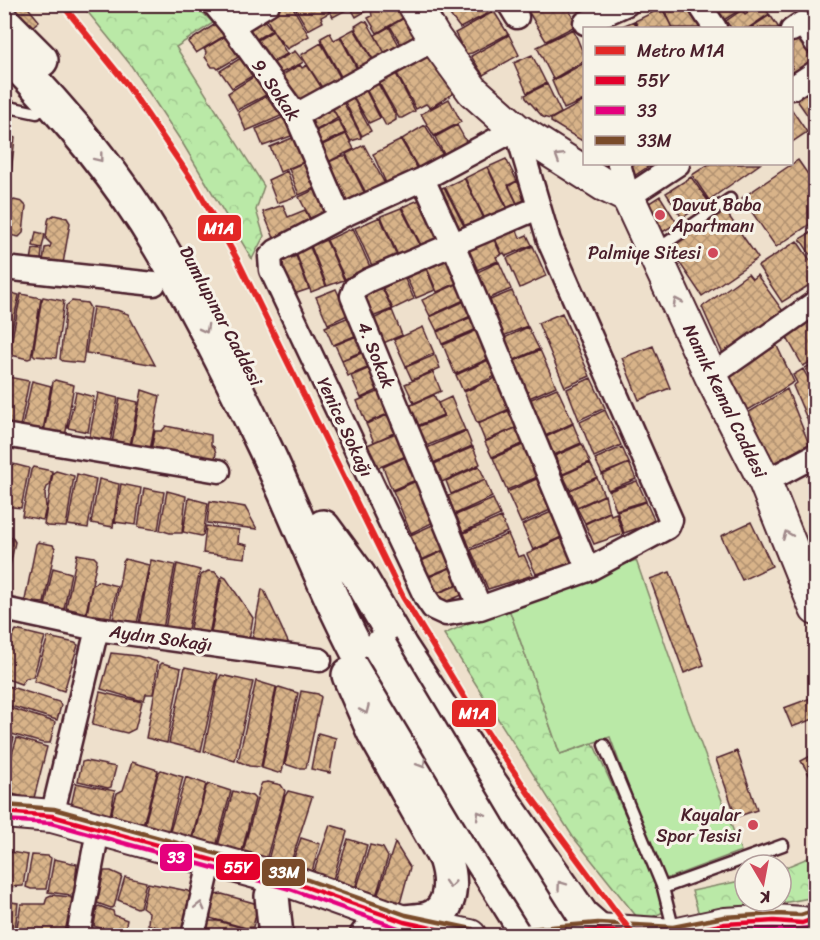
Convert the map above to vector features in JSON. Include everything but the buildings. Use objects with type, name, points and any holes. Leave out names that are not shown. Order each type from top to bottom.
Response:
[{"type":"main road","points":[[414,4],[435,39],[473,91],[516,129],[604,185],[628,197]]},
{"type":"main road","name":"Dumlupınar Caddesi","points":[[4,23],[79,99],[122,152],[182,240],[268,406],[318,541]]},
{"type":"main road","name":"Dumlupınar Caddesi","points":[[4,51],[67,117],[120,186],[158,243],[260,438],[318,541],[371,653]]},
{"type":"main road","name":"Namık Kemal Caddesi","points":[[628,197],[711,376],[765,482],[816,609]]},
{"type":"main road","points":[[318,541],[343,661],[374,732],[445,858],[450,874],[451,890],[443,908],[413,929]]},
{"type":"main road","points":[[318,541],[359,576],[401,648],[484,776],[582,916],[598,930]]},
{"type":"main road","points":[[371,653],[408,741],[529,936],[598,930],[675,935],[725,924],[774,921],[812,928]]},
{"type":"main road","points":[[371,653],[476,808],[556,936]]},
{"type":"main road","points":[[4,812],[52,816],[292,882],[413,929],[470,936]]},
{"type":"main road","points":[[4,830],[95,846],[207,876],[329,916],[371,935]]},
{"type":"main road","points":[[272,896],[276,936]]},
{"type":"main road","points":[[763,936],[812,928]]},
{"type":"street","name":"9. Sokak","points":[[214,4],[296,115],[340,217]]},
{"type":"street","points":[[232,26],[267,4]]},
{"type":"street","points":[[582,19],[627,4]]},
{"type":"street","points":[[699,4],[715,27]]},
{"type":"street","points":[[797,26],[816,43]]},
{"type":"street","points":[[296,115],[435,39]]},
{"type":"street","points":[[793,87],[816,72]]},
{"type":"street","points":[[516,129],[538,208]]},
{"type":"street","name":"Yenice Sokağı","points":[[516,129],[423,179],[340,217],[276,250],[270,257],[271,270],[426,598],[433,608],[446,614],[480,608],[588,570],[668,527],[671,520],[549,241],[538,208]]},
{"type":"street","points":[[620,165],[628,197],[676,165]]},
{"type":"street","points":[[423,179],[453,244],[588,570]]},
{"type":"street","name":"4. Sokak","points":[[480,608],[352,296],[355,288],[369,280],[538,208]]},
{"type":"street","points":[[4,268],[154,284]]},
{"type":"street","points":[[711,376],[816,302]]},
{"type":"street","points":[[4,435],[219,471]]},
{"type":"street","points":[[765,482],[816,455]]},
{"type":"street","name":"Aydın Sokağı","points":[[4,609],[97,629],[320,660]]},
{"type":"street","points":[[52,816],[97,629]]},
{"type":"street","points":[[78,936],[95,846]]},
{"type":"street","points":[[193,936],[207,876]]},
{"type":"lane","points":[[4,106],[38,113]]},
{"type":"lane","points":[[653,251],[730,199]]},
{"type":"lane","points":[[604,745],[663,888],[675,935]]},
{"type":"lane","points":[[663,888],[783,844]]},
{"type":"green space","points":[[82,5],[195,5],[213,23],[176,47],[264,186],[256,210],[264,236],[252,259],[183,144],[130,64]]},
{"type":"green space","points":[[636,560],[688,710],[741,851],[663,880],[610,737],[560,754],[508,606]]},
{"type":"green space","points":[[508,606],[560,754],[593,743],[668,910],[641,922],[573,837],[444,634]]},
{"type":"green space","points":[[815,855],[815,897],[793,901],[793,864]]},
{"type":"green space","points":[[733,882],[733,912],[700,918],[692,891]]},
{"type":"metro line","name":"M1A","points":[[62,4],[125,82],[194,183],[237,259],[403,597],[472,710],[529,794],[634,936]]},
{"type":"transit line","name":"33M","points":[[5,805],[54,809],[294,875],[406,915],[472,929]]},
{"type":"transit line","name":"55Y","points":[[4,812],[52,816],[292,882],[404,922],[468,936]]},
{"type":"transit line","name":"33","points":[[4,820],[51,823],[290,889],[401,929],[431,936]]},
{"type":"transit line","name":"33M","points":[[528,929],[598,923],[673,927],[724,917],[801,915],[813,911]]},
{"type":"transit line","name":"55Y","points":[[535,936],[598,930],[674,935],[725,924],[774,921],[802,923],[816,918]]},
{"type":"transit line","name":"33","points":[[707,936],[740,931],[800,929],[816,926]]},
{"type":"place","name":"Davut Baba Apartmanı","points":[[660,215]]},
{"type":"place","name":"Palmiye Sitesi","points":[[713,253]]},
{"type":"place","name":"Kayalar Spor Tesisi","points":[[753,825]]}]
